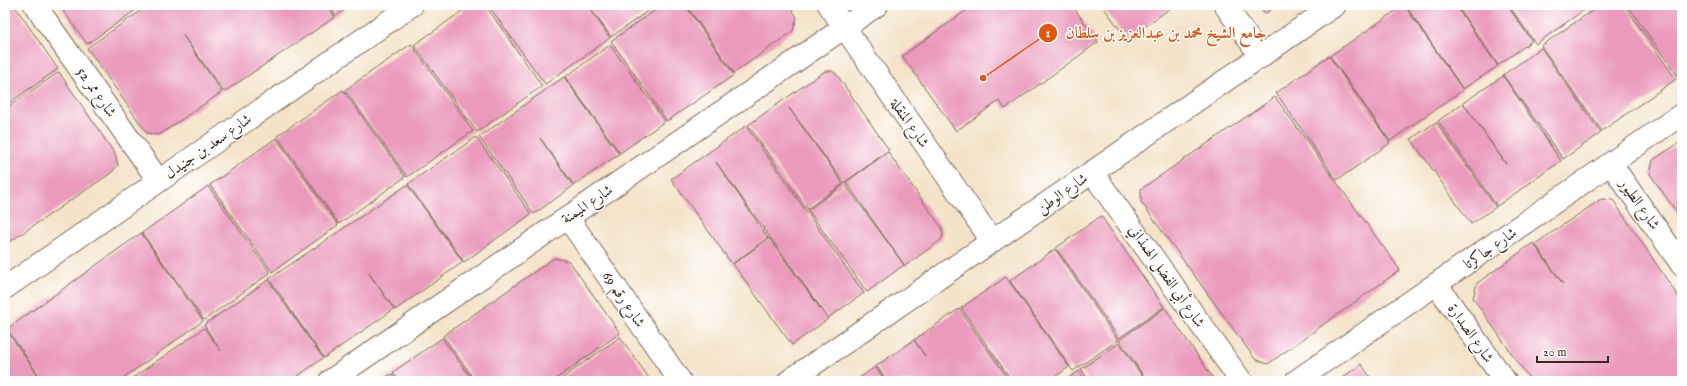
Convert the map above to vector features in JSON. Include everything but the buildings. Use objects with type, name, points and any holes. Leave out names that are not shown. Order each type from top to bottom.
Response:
[{"type":"street","name":"شارع ممر 52","points":[[35,5],[158,180]]},
{"type":"street","name":"شارع سعد بن جنيدل","points":[[5,288],[158,180],[412,5]]},
{"type":"street","name":"شارع المنقلة","points":[[829,5],[992,241]]},
{"type":"street","name":"شارع الميمنة","points":[[330,381],[877,5]]},
{"type":"street","points":[[1225,5],[1261,57]]},
{"type":"street","name":"شارع الوطن","points":[[789,381],[1335,5]]},
{"type":"street","name":"شارع جاكرتا","points":[[1296,381],[1437,285],[1682,114]]},
{"type":"street","name":"شارع الطيور","points":[[1611,164],[1682,265]]},
{"type":"street","name":"شارع أبي الفضل الهمذاني","points":[[1092,172],[1241,381]]},
{"type":"street","name":"شارع رقم 69","points":[[568,218],[680,381]]},
{"type":"street","name":"شارع الصدارة","points":[[1437,285],[1505,381]]},
{"type":"place","name":"جامع الشيخ محمد بن عبدالعزيز بن سلطان","points":[[983,78]]}]
